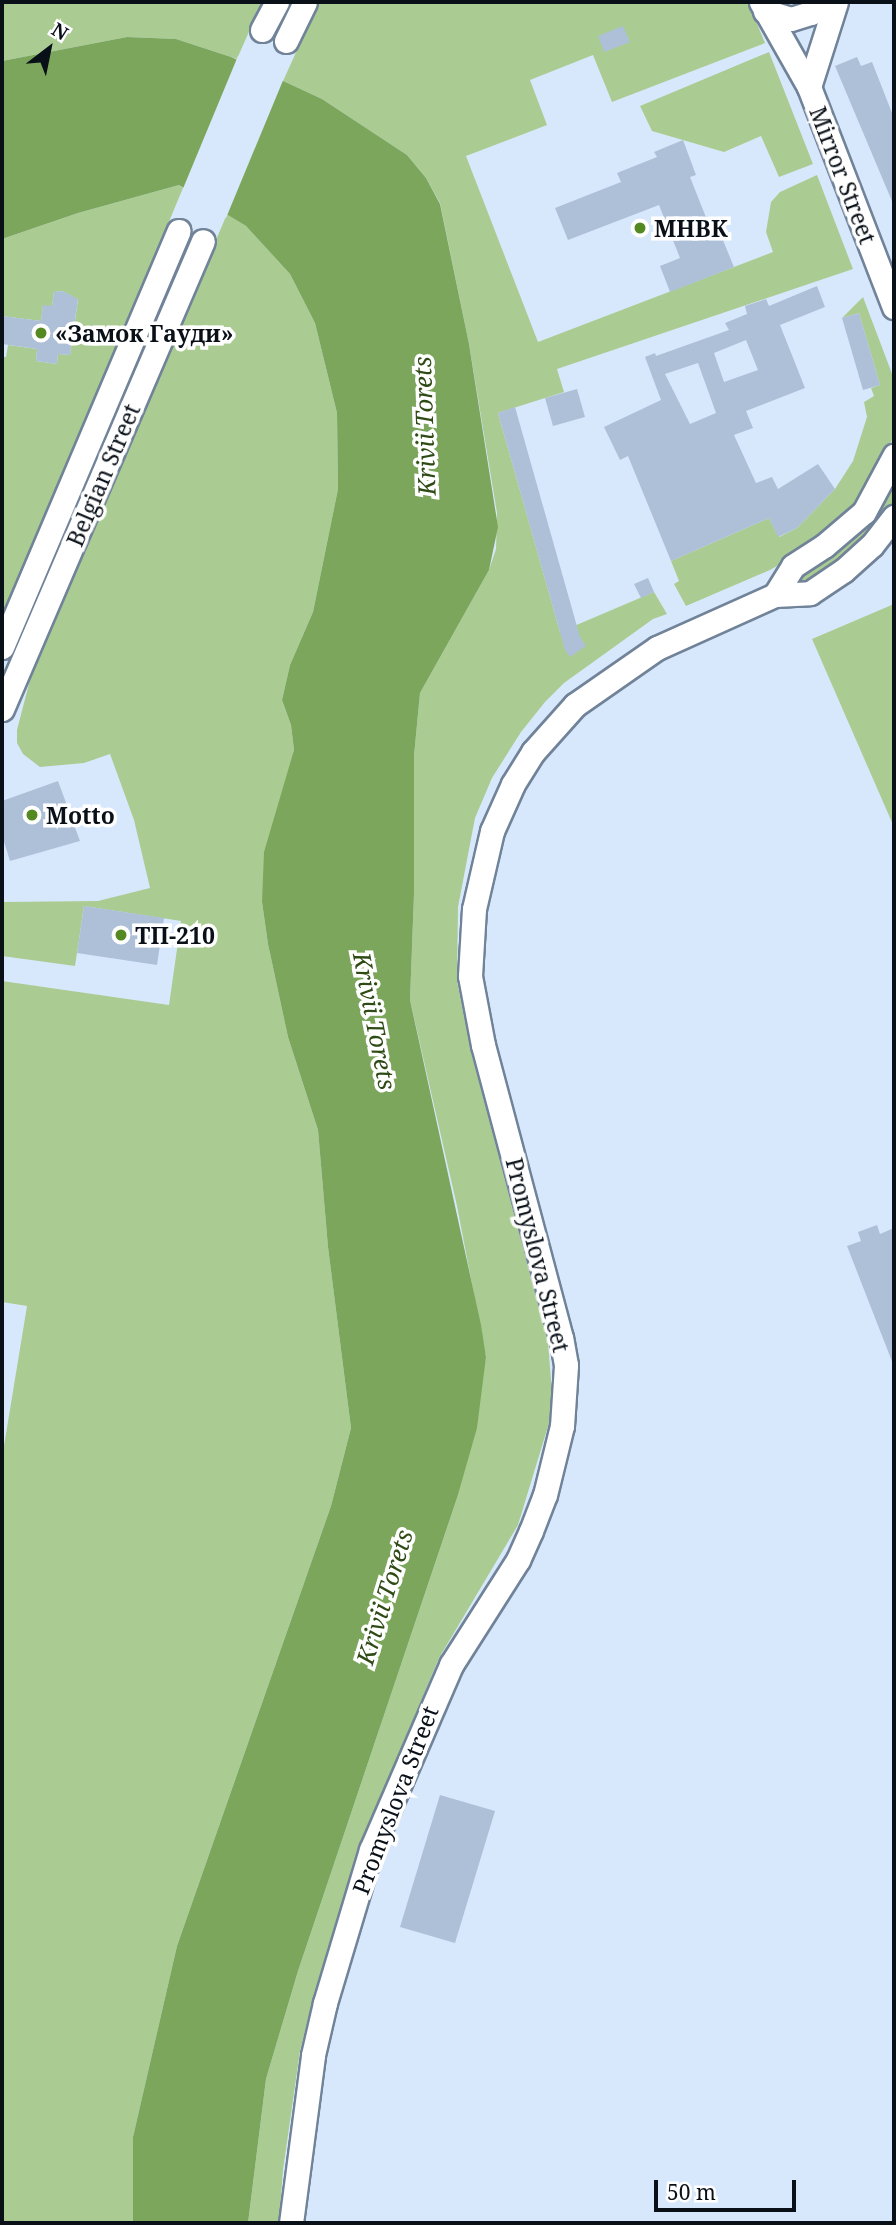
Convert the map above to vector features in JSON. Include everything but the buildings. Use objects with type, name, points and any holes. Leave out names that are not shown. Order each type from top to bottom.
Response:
[{"type":"street","points":[[262,30],[277,2]]},
{"type":"street","points":[[286,41],[305,2]]},
{"type":"street","points":[[763,6],[791,19],[811,13],[827,2]]},
{"type":"street","name":"Mirror Street","points":[[836,2],[809,87],[894,307]]},
{"type":"street","points":[[763,6],[809,87]]},
{"type":"street","name":"Belgian Street","points":[[2,647],[179,231]]},
{"type":"street","name":"Belgian Street","points":[[2,709],[203,241]]},
{"type":"street","points":[[775,595],[793,566],[824,546],[864,512],[886,476],[894,456]]},
{"type":"street","points":[[775,595],[810,593],[832,579],[872,545],[894,517]]},
{"type":"street","name":"Promyslova Street","points":[[291,2223],[313,2055],[325,2003],[371,1850],[445,1676],[518,1560],[531,1531],[545,1495],[564,1416],[566,1365],[561,1338],[483,1045],[470,976],[474,909],[492,831],[513,784],[534,752],[575,705],[657,648],[775,595]]},
{"type":"shaded area","points":[[2,2],[262,2],[237,59],[176,39],[127,37],[2,61]]},
{"type":"shaded area","points":[[319,2],[748,2],[765,43],[612,102],[593,55],[530,80],[547,125],[466,156],[538,342],[773,252],[766,232],[771,202],[780,192],[817,175],[853,269],[557,369],[564,392],[498,413],[560,632],[654,592],[667,614],[653,619],[564,683],[545,702],[521,732],[492,778],[475,818],[458,907],[457,981],[471,1052],[548,1342],[552,1393],[549,1423],[518,1525],[439,1658],[360,1847],[313,1999],[300,2051],[283,2170],[279,2223],[248,2223],[266,2079],[298,1971],[457,1498],[486,1357],[457,1206],[410,1000],[414,894],[414,756],[420,693],[489,570],[496,549],[497,513],[469,344],[440,203],[426,178],[407,155],[322,99],[283,81]]},
{"type":"shaded area","points":[[769,52],[813,164],[779,177],[761,136],[724,152],[652,131],[640,106]]},
{"type":"shaded area","points":[[179,185],[183,188],[2,622],[2,357],[6,357],[8,345],[37,349],[36,361],[57,364],[58,354],[70,355],[78,300],[63,291],[54,292],[52,306],[43,306],[41,321],[2,316],[2,239],[78,213]]},
{"type":"shaded area","points":[[227,214],[246,226],[290,274],[315,323],[337,413],[338,489],[313,612],[290,665],[282,700],[291,725],[294,750],[262,902],[288,1037],[318,1130],[328,1247],[351,1428],[331,1506],[177,1946],[133,2137],[133,2223],[2,2223],[2,1458],[27,1306],[2,1302],[2,981],[169,1005],[181,921],[84,906],[75,966],[2,956],[2,902],[98,901],[150,888],[134,820],[110,754],[84,763],[40,767],[23,754],[17,743],[17,730],[31,676]]},
{"type":"shaded area","points":[[863,297],[894,379],[894,435],[867,497],[821,541],[770,570],[686,606],[674,584],[679,581],[671,561],[769,518],[779,537],[797,528],[835,489],[853,461],[867,417],[864,402],[874,396],[871,388],[880,385],[859,313],[842,318]]},
{"type":"shaded area","points":[[894,473],[894,504],[868,540],[806,586],[796,580],[796,570]]},
{"type":"shaded area","points":[[894,604],[894,827],[812,639]]},
{"type":"water","name":"Krivii Torets","points":[[127,37],[176,39],[231,57],[322,99],[407,155],[426,178],[440,204],[469,344],[498,527],[489,570],[420,693],[414,756],[414,894],[410,1000],[481,1325],[486,1357],[477,1428],[457,1498],[298,1971],[266,2079],[248,2223],[133,2223],[133,2137],[177,1946],[331,1506],[351,1428],[328,1247],[318,1130],[288,1037],[262,902],[264,852],[294,750],[291,725],[282,700],[290,665],[313,612],[338,489],[337,413],[315,323],[290,274],[246,226],[179,185],[78,213],[2,239],[2,61]]},
{"type":"pier","points":[[238,56],[284,78],[226,218],[182,191]]},
{"type":"place","name":"МНВК","points":[[640,228]]},
{"type":"place","name":"«Замок Гауди»","points":[[41,333]]},
{"type":"place","name":"Motto","points":[[32,815]]},
{"type":"place","name":"ТП-210","points":[[121,935]]}]
